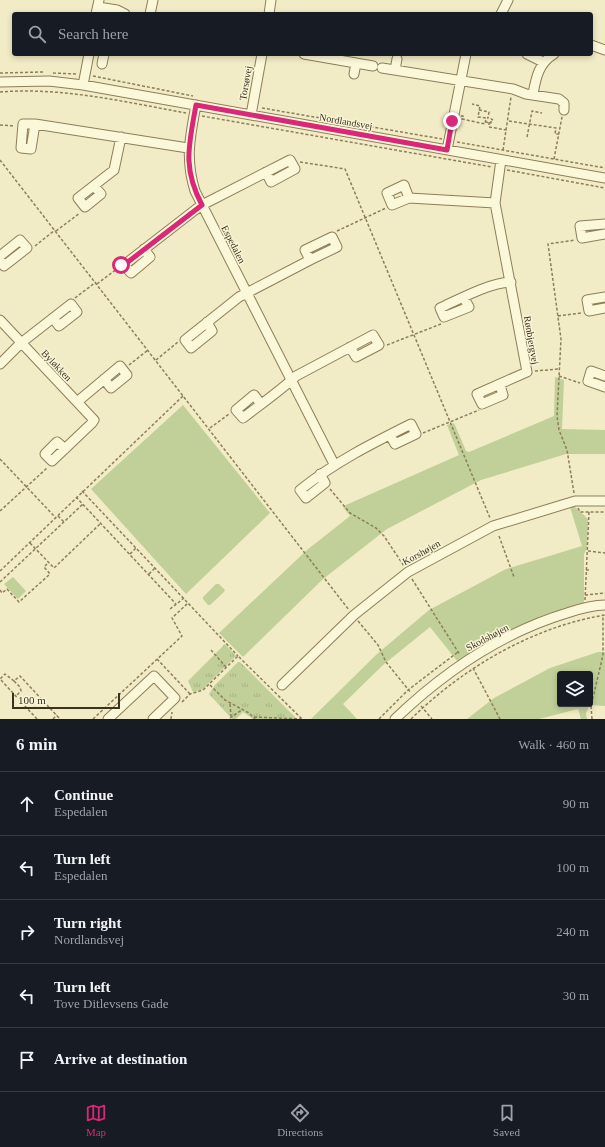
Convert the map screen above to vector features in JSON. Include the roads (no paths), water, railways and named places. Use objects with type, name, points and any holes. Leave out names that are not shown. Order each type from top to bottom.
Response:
[{"type":"street","points":[[150,12],[153,0]]},
{"type":"street","points":[[269,12],[272,0]]},
{"type":"street","points":[[502,12],[508,0]]},
{"type":"street","points":[[98,7],[120,12]]},
{"type":"street","points":[[593,46],[605,50]]},
{"type":"street","points":[[83,85],[89,56]]},
{"type":"street","points":[[102,64],[104,56]]},
{"type":"street","name":"Torsøvej","points":[[251,115],[262,56]]},
{"type":"street","points":[[316,56],[533,94],[562,101],[564,104],[564,110]]},
{"type":"street","points":[[447,150],[466,56]]},
{"type":"street","points":[[531,56],[543,62]]},
{"type":"street","points":[[533,94],[535,79],[543,62],[551,56]]},
{"type":"street","points":[[395,70],[397,59]]},
{"type":"street","points":[[354,74],[356,63]]},
{"type":"street","name":"Nordlandsvej","points":[[0,82],[49,82],[83,85],[195,110],[251,115],[605,178]]},
{"type":"street","name":"Espedalen","points":[[195,110],[188,148],[190,176],[202,205],[334,464]]},
{"type":"street","points":[[35,124],[31,149],[21,148],[23,124],[35,124],[188,148]]},
{"type":"street","points":[[85,207],[78,198],[114,170],[121,137]]},
{"type":"street","name":"Rønbjergvej","points":[[482,404],[477,394],[527,372],[495,203],[502,159]]},
{"type":"street","points":[[124,265],[202,205],[290,160]]},
{"type":"street","points":[[409,198],[404,185],[387,193],[392,205],[409,198],[495,203]]},
{"type":"street","points":[[605,224],[580,226],[582,238],[605,234]]},
{"type":"street","points":[[185,340],[191,348],[212,331],[206,322],[246,293],[310,260],[305,250],[332,237]]},
{"type":"street","points":[[0,256],[20,240],[26,248],[4,266],[0,260]]},
{"type":"street","points":[[444,317],[440,308],[502,282],[511,282]]},
{"type":"street","points":[[605,297],[587,300],[589,311],[605,308]]},
{"type":"street","points":[[0,364],[21,343],[53,318],[59,326],[77,312],[70,304]]},
{"type":"street","name":"Byløkken","points":[[0,320],[94,420],[52,461]]},
{"type":"street","points":[[236,410],[243,418],[296,376],[350,347],[356,357],[378,345]]},
{"type":"street","points":[[77,402],[120,366],[123,370]]},
{"type":"street","points":[[605,376],[591,371],[588,381],[605,387]]},
{"type":"street","points":[[320,474],[325,482],[306,498],[300,490],[320,474],[334,464],[411,424],[416,434]]},
{"type":"street","name":"Korshøjen","points":[[282,686],[354,615],[408,572],[493,526],[575,501],[605,501]]},
{"type":"street","name":"Skodshøjen","points":[[395,719],[416,699],[464,661],[542,621],[585,608],[604,605]]},
{"type":"street","points":[[108,719],[154,676],[175,698],[153,719]]}]
